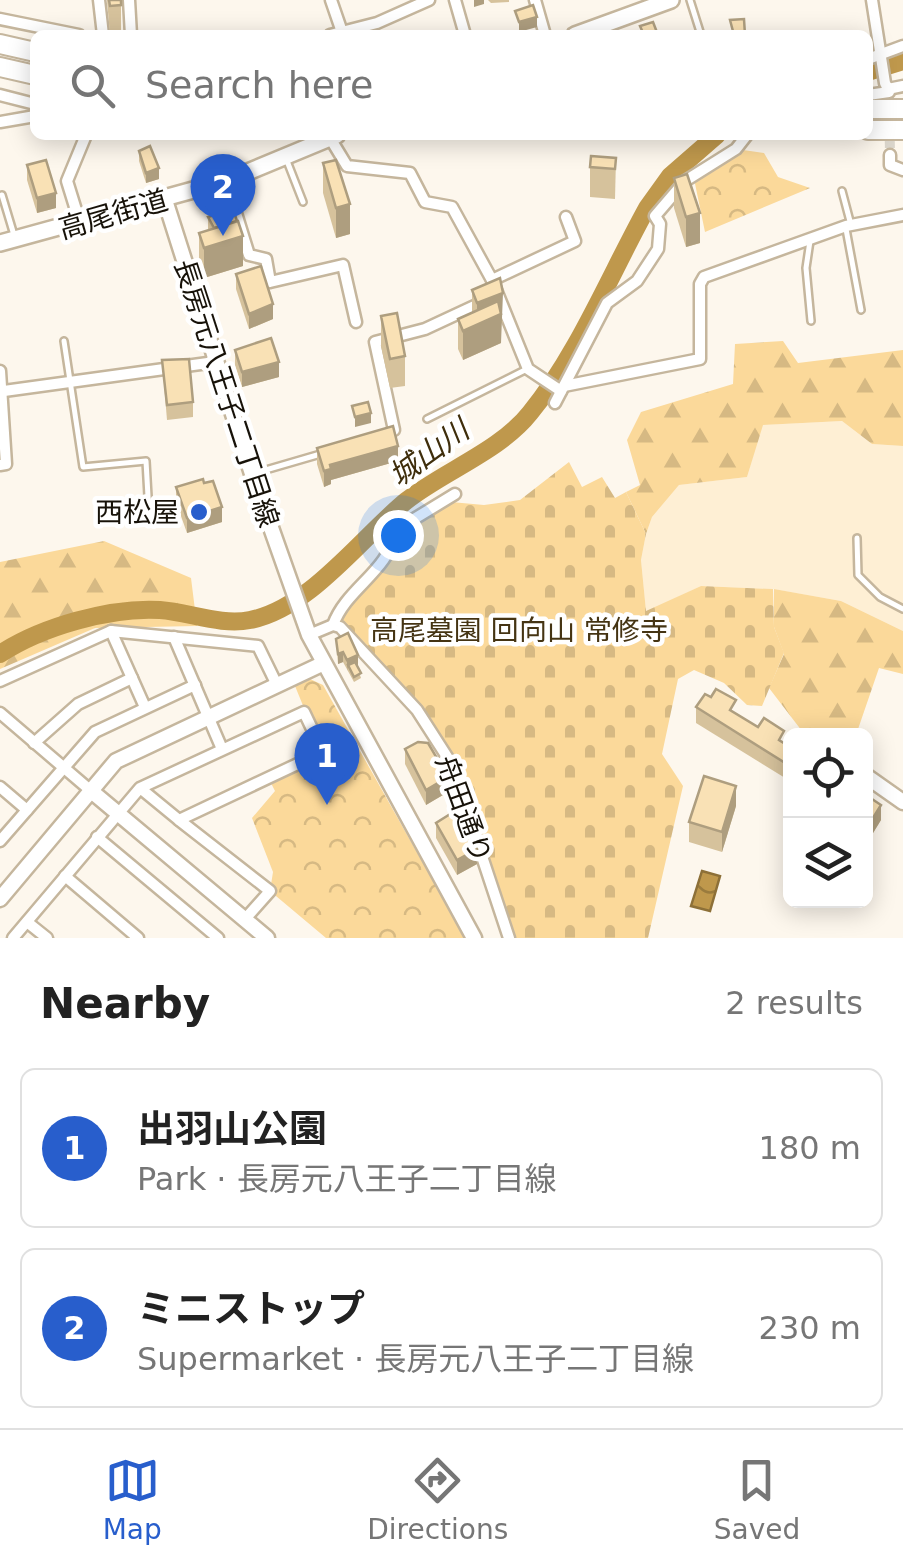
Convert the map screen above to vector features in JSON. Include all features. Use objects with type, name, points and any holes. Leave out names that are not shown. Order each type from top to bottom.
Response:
[{"type":"highway","points":[[0,44],[30,51]]},
{"type":"highway","points":[[0,67],[30,74]]},
{"type":"highway","points":[[873,109],[903,108]]},
{"type":"highway","points":[[873,130],[903,130]]},
{"type":"main road","points":[[589,30],[671,0]]},
{"type":"main road","name":"高尾街道","points":[[8,242],[165,200],[326,140]]},
{"type":"street","points":[[99,0],[102,30]]},
{"type":"street","points":[[129,0],[131,30]]},
{"type":"street","points":[[331,0],[336,30]]},
{"type":"street","points":[[344,30],[429,0]]},
{"type":"street","points":[[455,0],[464,30]]},
{"type":"street","points":[[535,0],[544,30]]},
{"type":"street","points":[[872,0],[875,60],[887,88]]},
{"type":"street","points":[[0,19],[54,30]]},
{"type":"street","points":[[875,60],[903,46]]},
{"type":"street","points":[[873,93],[903,86]]},
{"type":"street","points":[[0,94],[30,103]]},
{"type":"street","points":[[0,122],[30,117]]},
{"type":"street","points":[[80,223],[67,181],[84,140]]},
{"type":"street","points":[[334,140],[347,166],[410,173],[425,202],[452,208],[492,280],[528,369],[561,389],[700,359],[700,284],[704,277],[848,226],[903,214]]},
{"type":"street","points":[[554,403],[607,303],[637,281],[658,249],[660,224],[655,216],[684,181],[736,149],[744,140]]},
{"type":"street","points":[[890,155],[890,165],[903,170]]},
{"type":"street","points":[[226,180],[249,255],[266,260],[270,282],[343,265],[356,322]]},
{"type":"street","name":"長房元八王子二丁目線","points":[[165,200],[289,586],[309,635]]},
{"type":"street","points":[[492,280],[575,241],[566,217]]},
{"type":"street","points":[[394,430],[375,342],[425,329],[498,296]]},
{"type":"street","points":[[4,391],[215,362]]},
{"type":"street","points":[[0,371],[6,464],[0,465]]},
{"type":"street","points":[[455,494],[396,530],[392,553],[338,610],[333,625],[309,635],[474,938]]},
{"type":"street","name":"舟田通り","points":[[333,625],[370,658],[417,710],[452,763],[509,938]]},
{"type":"street","points":[[111,630],[144,706]]},
{"type":"street","points":[[0,681],[111,630],[258,646],[277,685]]},
{"type":"street","points":[[174,637],[222,749]]},
{"type":"street","points":[[0,899],[90,790],[125,755],[322,664]]},
{"type":"street","points":[[34,742],[78,704],[132,678]]},
{"type":"street","points":[[0,841],[95,732],[144,706],[195,686]]},
{"type":"street","points":[[14,938],[140,788],[304,712],[323,752],[179,820]]},
{"type":"street","points":[[0,713],[267,938]]},
{"type":"street","points":[[873,781],[903,802]]},
{"type":"street","points":[[0,787],[27,810]]},
{"type":"street","points":[[140,788],[270,891],[246,920]]},
{"type":"street","points":[[98,838],[218,938]]},
{"type":"street","points":[[65,876],[138,938]]},
{"type":"street","points":[[27,922],[47,938]]},
{"type":"lane","points":[[690,0],[699,30]]},
{"type":"lane","points":[[286,158],[303,202]]},
{"type":"lane","points":[[842,191],[862,310]]},
{"type":"lane","points":[[2,194],[8,242]]},
{"type":"lane","points":[[811,238],[806,268],[811,321]]},
{"type":"lane","points":[[64,341],[83,467],[146,460],[149,514]]},
{"type":"lane","points":[[427,419],[528,369]]},
{"type":"lane","points":[[252,474],[333,450]]},
{"type":"lane","points":[[857,538],[858,575],[880,597],[903,609]]},
{"type":"shaded area","points":[[842,421],[872,444],[903,446],[903,631],[841,601],[773,589],[701,586],[646,612],[641,560],[646,534],[652,517],[679,485],[747,477],[762,425]]},
{"type":"green space","points":[[736,149],[764,153],[778,177],[810,188],[705,232],[693,174]]},
{"type":"green space","points":[[783,341],[798,363],[903,350],[903,446],[872,444],[842,421],[763,425],[747,477],[679,485],[652,517],[646,534],[626,492],[640,485],[627,440],[641,412],[733,384],[735,344]]},
{"type":"green space","name":"高尾墓園 回向山 常修寺","points":[[569,462],[582,487],[602,477],[615,498],[626,492],[646,534],[641,560],[646,611],[701,586],[773,589],[774,627],[784,653],[762,706],[747,705],[724,683],[694,670],[678,679],[662,754],[683,786],[648,938],[509,938],[462,789],[427,724],[335,619],[396,554],[400,531],[440,501],[484,505],[520,500]]},
{"type":"green space","points":[[104,541],[191,578],[197,626],[95,628],[0,669],[0,562]]},
{"type":"green space","points":[[774,589],[841,601],[903,631],[903,674],[879,668],[858,728],[800,728],[769,688],[784,654],[774,627]]},
{"type":"green space","points":[[310,679],[323,685],[465,938],[326,938],[270,891],[273,872],[252,818],[275,791],[268,777],[322,752],[295,686]]},
{"type":"water","points":[[702,871],[720,876],[710,911],[691,906]]},
{"type":"building","points":[[109,0],[121,0],[121,5],[110,6]]},
{"type":"building","points":[[533,5],[537,17],[519,22],[515,11]]},
{"type":"building","points":[[744,19],[745,30],[733,30],[730,20]]},
{"type":"building","points":[[653,22],[656,30],[642,30],[640,26]]},
{"type":"building","points":[[150,146],[159,168],[146,173],[139,151]]},
{"type":"building","points":[[591,156],[616,158],[615,169],[590,167]]},
{"type":"building","points":[[46,160],[56,193],[37,198],[27,165]]},
{"type":"building","points":[[336,160],[350,204],[336,208],[323,163]]},
{"type":"building","points":[[687,174],[700,213],[686,217],[674,178]]},
{"type":"building","points":[[233,209],[237,221],[214,228],[208,217]]},
{"type":"building","points":[[238,221],[243,236],[204,248],[199,233]]},
{"type":"building","points":[[261,266],[273,304],[249,314],[236,274]]},
{"type":"building","points":[[500,278],[503,293],[477,303],[472,290]]},
{"type":"building","points":[[498,301],[501,314],[463,331],[458,319]]},
{"type":"building","points":[[397,313],[405,356],[390,359],[381,316]]},
{"type":"building","points":[[271,338],[279,362],[242,372],[235,350]]},
{"type":"building","points":[[189,359],[193,402],[167,405],[162,360]]},
{"type":"building","points":[[368,402],[371,413],[355,417],[352,406]]},
{"type":"building","points":[[393,426],[398,446],[330,465],[331,469],[324,471],[317,448]]},
{"type":"building","points":[[203,479],[204,483],[213,481],[222,507],[187,518],[176,487]]},
{"type":"building","points":[[348,633],[358,655],[347,660],[343,652],[338,654],[336,639]]},
{"type":"building","points":[[355,662],[361,673],[354,677],[348,665]]},
{"type":"building","points":[[716,689],[736,700],[730,710],[758,727],[764,718],[783,730],[779,740],[783,743],[783,762],[696,707],[705,694],[711,697]]},
{"type":"building","points":[[418,742],[428,743],[448,777],[426,790],[405,749]]},
{"type":"building","points":[[704,776],[736,786],[722,832],[689,822]]},
{"type":"building","points":[[873,800],[881,805],[873,818]]},
{"type":"building","points":[[460,804],[459,811],[477,849],[457,860],[436,823]]},
{"type":"waterway","name":"城山川","points":[[873,70],[903,61]]},
{"type":"waterway","name":"城山川","points":[[0,654],[55,627],[98,615],[160,610],[239,621],[272,613],[293,602],[406,501],[488,450],[530,413],[578,340],[647,208],[670,176],[711,140]]},
{"type":"tunnel","points":[[889,93],[890,155]]},
{"type":"place","name":"ミニストップ","points":[[223,236]]},
{"type":"place","name":"西松屋","points":[[199,512]]},
{"type":"place","name":"出羽山公園","points":[[327,805]]}]
